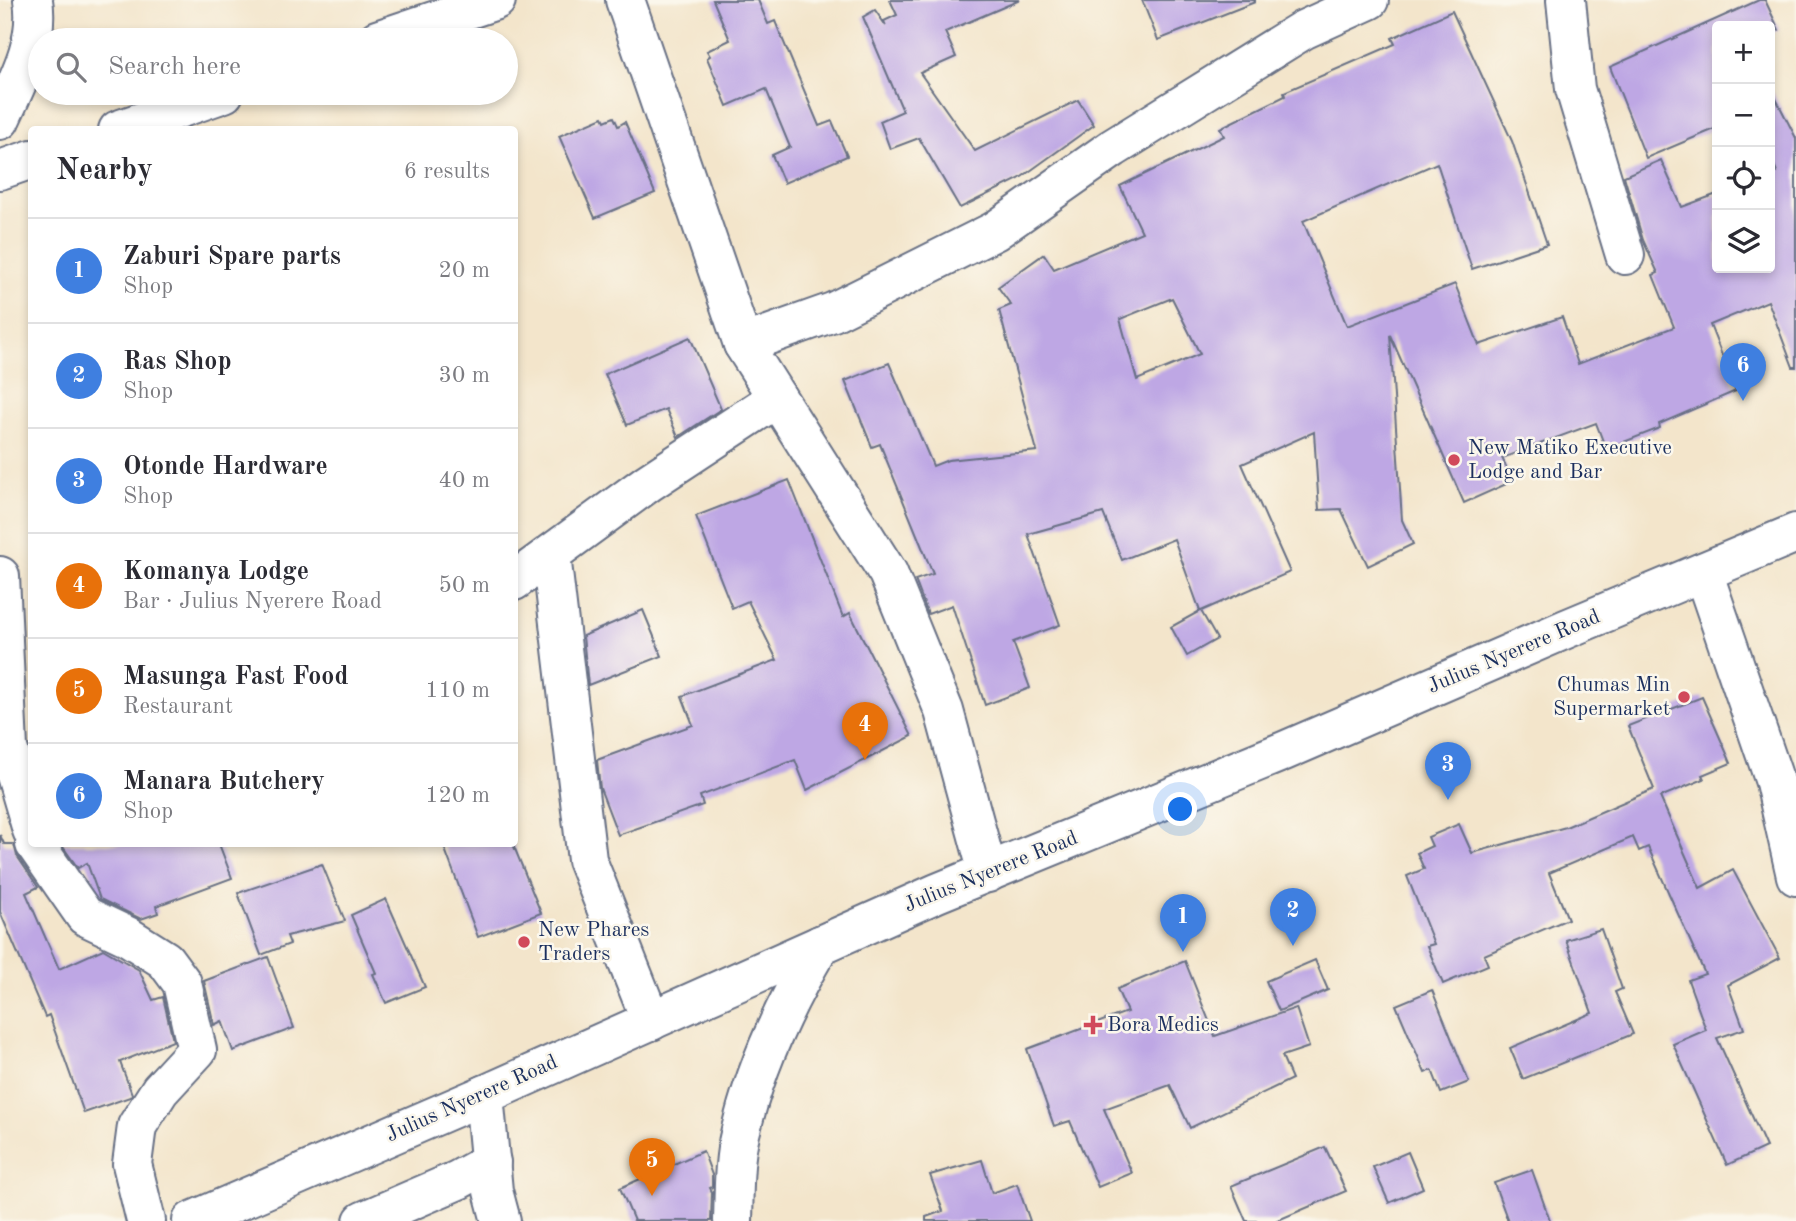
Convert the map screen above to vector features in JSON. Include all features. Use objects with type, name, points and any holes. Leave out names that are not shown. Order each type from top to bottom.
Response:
[{"type":"main road","points":[[33,0],[33,28]]},
{"type":"main road","points":[[413,28],[496,0]]},
{"type":"main road","points":[[625,0],[743,344],[888,573],[944,711],[988,873]]},
{"type":"main road","points":[[743,344],[833,312],[995,231],[1113,148],[1303,30],[1369,0]]},
{"type":"main road","points":[[1566,0],[1575,89],[1625,255]]},
{"type":"main road","points":[[0,120],[28,59]]},
{"type":"main road","points":[[129,126],[190,105]]},
{"type":"main road","points":[[0,170],[28,160]]},
{"type":"main road","points":[[518,578],[648,483],[777,398]]},
{"type":"main road","name":"Julius Nyerere Road","points":[[192,1221],[484,1095],[937,893],[1271,756],[1796,534]]},
{"type":"main road","points":[[551,555],[587,860],[651,1021]]},
{"type":"main road","points":[[1703,572],[1776,782],[1796,876]]},
{"type":"main road","points":[[0,576],[8,748],[26,790]]},
{"type":"main road","points":[[37,847],[85,916],[127,936],[165,960],[182,983],[197,1049],[160,1090],[137,1126],[132,1164],[146,1221]]},
{"type":"main road","points":[[733,1221],[739,1136],[762,1062],[791,995],[820,945]]},
{"type":"main road","points":[[484,1095],[493,1191],[501,1221]]},
{"type":"main road","points":[[363,1221],[458,1180],[491,1162]]},
{"type":"building","points":[[713,0],[758,0],[768,24],[775,21],[819,126],[832,121],[847,156],[784,183],[772,155],[790,147],[766,89],[727,106],[707,58],[710,56],[707,51],[730,40]]},
{"type":"building","points":[[890,0],[1020,0],[945,32],[956,57],[920,73],[975,151],[1078,100],[1094,125],[1019,179],[960,208],[919,138],[890,149],[880,121],[903,111],[863,17],[875,10],[886,26],[884,21],[897,15]]},
{"type":"building","points":[[1142,0],[1255,0],[1255,2],[1158,40]]},
{"type":"building","points":[[1759,0],[1765,0],[1775,21],[1712,21]]},
{"type":"building","points":[[1452,11],[1512,141],[1547,244],[1472,269],[1437,163],[1303,221],[1347,326],[1455,284],[1479,345],[1562,317],[1578,364],[1674,327],[1653,275],[1658,273],[1643,240],[1624,176],[1661,160],[1682,207],[1712,196],[1712,273],[1775,273],[1775,97],[1796,138],[1796,367],[1793,367],[1768,301],[1710,325],[1736,391],[1659,424],[1660,428],[1606,449],[1596,423],[1502,458],[1513,481],[1464,503],[1390,335],[1402,520],[1413,544],[1368,566],[1341,509],[1319,510],[1314,432],[1242,464],[1290,572],[1201,611],[1217,639],[1187,656],[1171,627],[1200,611],[1174,539],[1122,560],[1103,513],[1028,534],[1060,625],[1013,642],[1030,688],[985,705],[952,605],[928,614],[915,580],[933,574],[880,444],[872,447],[845,381],[889,363],[933,466],[948,460],[1037,451],[999,310],[1011,305],[998,287],[1044,254],[1054,269],[1142,232],[1120,186],[1224,136],[1220,128],[1285,96],[1284,92],[1395,44],[1392,38]],"holes":[[[1172,298],[1200,354],[1137,380],[1120,319]]]},
{"type":"building","points":[[1712,21],[1712,130],[1646,158],[1610,67]]},
{"type":"building","points":[[603,117],[605,121],[614,117],[618,126],[625,122],[655,193],[595,218],[559,136]]},
{"type":"building","points":[[690,337],[721,409],[678,437],[666,409],[627,425],[605,374]]},
{"type":"building","points":[[789,480],[843,617],[850,613],[912,736],[807,790],[795,760],[700,796],[703,805],[618,835],[600,788],[597,760],[693,725],[682,696],[777,660],[748,601],[732,608],[696,516]]},
{"type":"building","points":[[643,610],[662,656],[588,685],[583,636]]},
{"type":"building","points":[[1702,697],[1731,763],[1702,775],[1704,779],[1660,797],[1700,888],[1733,870],[1780,958],[1728,985],[1744,1029],[1717,1038],[1766,1147],[1727,1165],[1673,1044],[1706,1030],[1688,980],[1705,974],[1648,847],[1639,851],[1633,837],[1549,873],[1568,919],[1484,955],[1488,965],[1443,984],[1427,946],[1434,944],[1407,876],[1424,869],[1417,853],[1432,846],[1428,837],[1459,824],[1472,853],[1566,827],[1654,789],[1628,726]]},
{"type":"building","points":[[0,835],[4,844],[14,844],[17,856],[38,887],[26,893],[59,969],[103,949],[139,970],[153,1000],[163,997],[173,1041],[120,1062],[132,1094],[130,1097],[84,1113],[49,1015],[45,1017],[0,912]]},
{"type":"building","points":[[63,847],[220,847],[232,878],[156,906],[158,913],[141,919],[100,899],[87,863],[78,868]]},
{"type":"building","points":[[444,847],[514,847],[541,913],[478,937]]},
{"type":"building","points":[[322,864],[345,921],[287,936],[290,944],[261,955],[238,893]]},
{"type":"building","points":[[386,899],[425,987],[386,1003],[351,915]]},
{"type":"building","points":[[1601,929],[1622,989],[1615,992],[1633,1034],[1523,1079],[1510,1048],[1592,1013],[1566,940]]},
{"type":"building","points":[[268,957],[294,1028],[233,1051],[222,1021],[214,1025],[204,981]]},
{"type":"building","points":[[1315,960],[1328,990],[1279,1011],[1266,981]]},
{"type":"building","points":[[1185,961],[1215,1036],[1296,1008],[1309,1047],[1282,1056],[1292,1079],[1190,1128],[1170,1085],[1104,1109],[1132,1173],[1098,1187],[1070,1121],[1054,1126],[1027,1049],[1127,1012],[1117,989]]},
{"type":"building","points":[[1432,990],[1469,1082],[1441,1093],[1432,1070],[1425,1073],[1396,1005]]},
{"type":"building","points":[[1325,1147],[1346,1191],[1276,1221],[1246,1221],[1231,1186]]},
{"type":"building","points":[[703,1151],[712,1175],[711,1221],[634,1221],[620,1188]]},
{"type":"building","points":[[1408,1152],[1423,1188],[1389,1203],[1373,1167]]},
{"type":"building","points":[[982,1160],[992,1193],[1017,1184],[1030,1221],[926,1221],[926,1217],[943,1211],[930,1175]]},
{"type":"building","points":[[1532,1170],[1550,1221],[1508,1221],[1494,1183]]},
{"type":"place","name":"Manara Butchery","points":[[1743,401]]},
{"type":"place","name":"New Matiko Executive Lodge and Bar","points":[[1454,460]]},
{"type":"place","name":"Chumas Min Supermarket","points":[[1684,697]]},
{"type":"place","name":"Komanya Lodge","points":[[865,760]]},
{"type":"place","name":"Otonde Hardware","points":[[1448,800]]},
{"type":"place","name":"New Phares Traders","points":[[524,942]]},
{"type":"place","name":"Ras Shop","points":[[1293,946]]},
{"type":"place","name":"Zaburi Spare parts","points":[[1183,952]]},
{"type":"place","name":"Bora Medics","points":[[1093,1025]]},
{"type":"place","name":"Masunga Fast Food","points":[[652,1196]]}]
